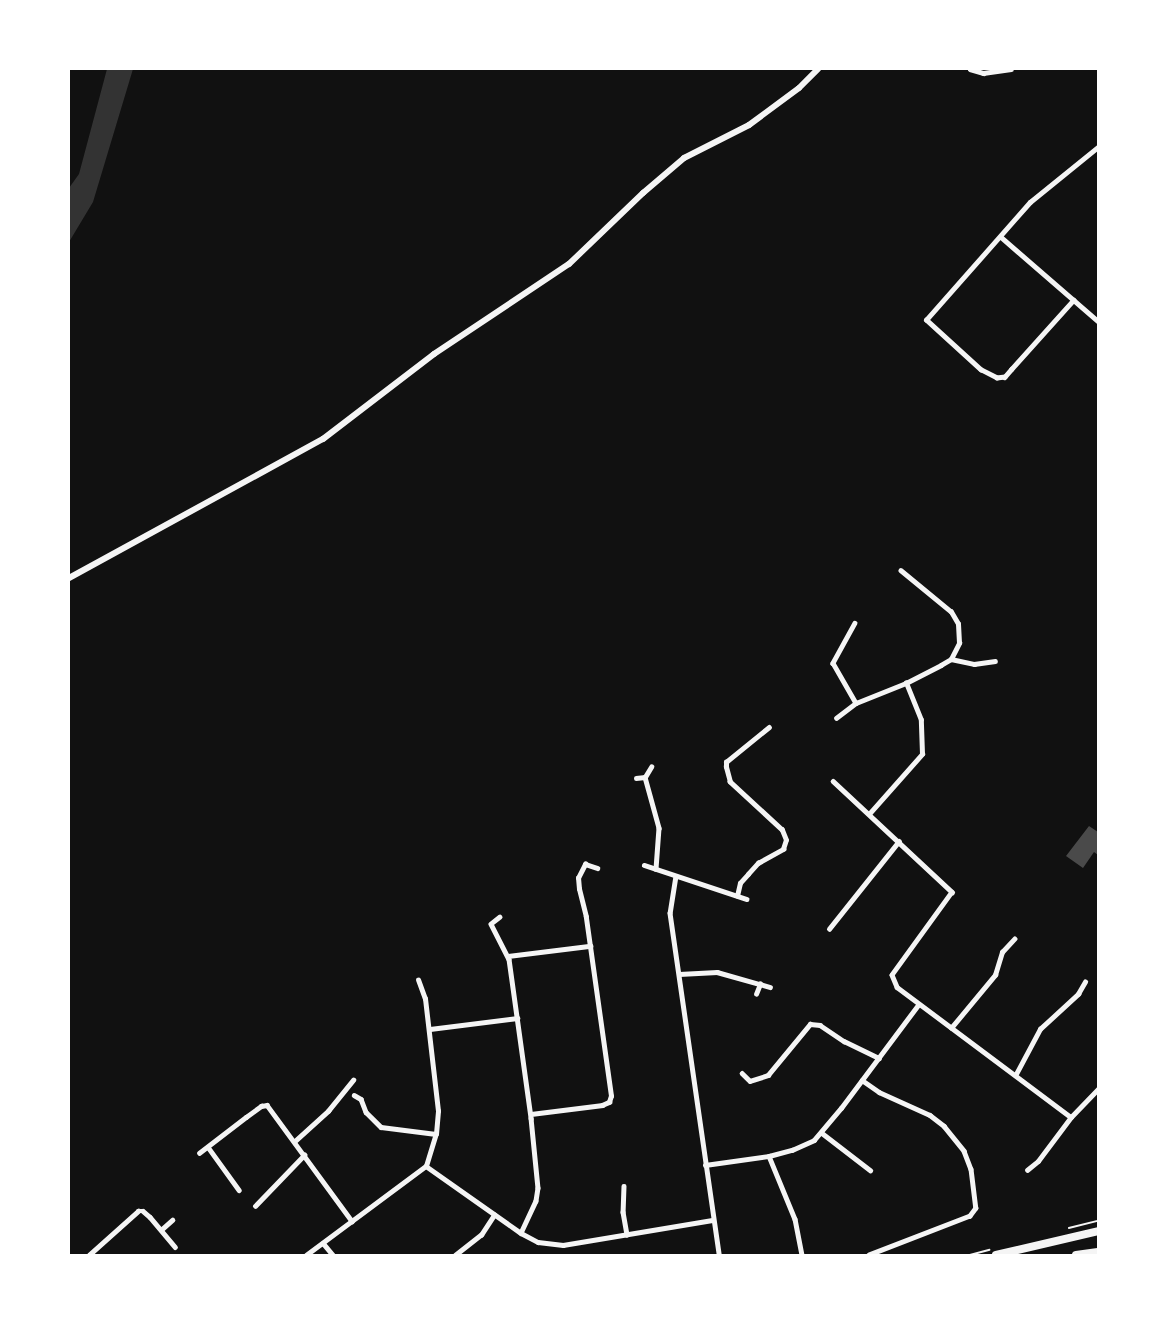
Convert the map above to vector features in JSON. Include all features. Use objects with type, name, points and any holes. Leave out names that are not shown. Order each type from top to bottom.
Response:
[{"type":"highway","points":[[996,1255],[1098,1231]]},
{"type":"highway","points":[[1076,1255],[1098,1252]]},
{"type":"street","points":[[69,578],[323,439],[434,354],[569,264],[643,193],[684,158],[749,125],[799,88],[818,69]]},
{"type":"street","points":[[970,69],[983,73],[1011,69]]},
{"type":"street","points":[[1074,300],[1005,377],[990,376],[981,370],[926,320],[1030,202],[1098,147]]},
{"type":"street","points":[[1001,237],[1098,321]]},
{"type":"street","points":[[836,718],[856,703],[906,683],[951,658],[959,643],[958,624],[951,612],[901,571]]},
{"type":"street","points":[[855,623],[833,663],[856,703]]},
{"type":"street","points":[[951,658],[974,664],[995,661]]},
{"type":"street","points":[[869,814],[922,754],[921,720],[906,683]]},
{"type":"street","points":[[737,896],[740,883],[753,868],[783,849],[786,840],[782,830],[730,782],[726,767],[726,762],[769,728]]},
{"type":"street","points":[[651,766],[645,777],[659,828],[656,869]]},
{"type":"street","points":[[636,778],[645,777]]},
{"type":"street","points":[[833,781],[952,892],[892,975],[897,987],[918,1005],[1016,1074],[1071,1118]]},
{"type":"street","points":[[829,929],[899,841]]},
{"type":"street","points":[[531,1114],[602,1106],[609,1102],[611,1096],[578,878],[585,864],[597,868]]},
{"type":"street","points":[[644,865],[747,899]]},
{"type":"street","points":[[676,876],[670,905],[718,1255]]},
{"type":"street","points":[[500,917],[491,924],[508,956],[531,1114],[538,1188],[536,1201],[521,1233]]},
{"type":"street","points":[[951,1028],[995,975],[1002,952],[1014,939]]},
{"type":"street","points":[[508,956],[590,946]]},
{"type":"street","points":[[679,974],[717,972],[770,987]]},
{"type":"street","points":[[306,1255],[426,1166],[436,1134],[438,1111],[430,1029],[425,999],[418,980]]},
{"type":"street","points":[[1016,1074],[1040,1029],[1078,994],[1085,982]]},
{"type":"street","points":[[756,994],[760,984]]},
{"type":"street","points":[[705,1165],[769,1156],[805,1145],[822,1133],[918,1005]]},
{"type":"street","points":[[430,1029],[517,1018]]},
{"type":"street","points":[[742,1073],[750,1081],[768,1075],[810,1024],[819,1025],[844,1041],[879,1058]]},
{"type":"street","points":[[295,1141],[328,1111],[353,1080]]},
{"type":"street","points":[[862,1080],[879,1092],[930,1115],[944,1126],[964,1151],[971,1168],[976,1208],[970,1216],[869,1255]]},
{"type":"street","points":[[1027,1170],[1038,1161],[1071,1118],[1098,1089]]},
{"type":"street","points":[[354,1095],[361,1098],[366,1112],[381,1127],[436,1134]]},
{"type":"street","points":[[199,1153],[261,1106],[267,1105],[352,1221]]},
{"type":"street","points":[[822,1133],[870,1170]]},
{"type":"street","points":[[207,1147],[239,1190]]},
{"type":"street","points":[[255,1206],[304,1155]]},
{"type":"street","points":[[769,1156],[795,1219],[802,1255]]},
{"type":"street","points":[[426,1166],[521,1233],[538,1242],[562,1245],[712,1220]]},
{"type":"street","points":[[624,1186],[623,1212],[627,1235]]},
{"type":"street","points":[[89,1255],[138,1211],[143,1211],[175,1247]]},
{"type":"street","points":[[455,1255],[481,1234],[495,1215]]},
{"type":"street","points":[[161,1230],[172,1220]]},
{"type":"street","points":[[323,1243],[333,1255]]},
{"type":"shaded area","points":[[107,69],[133,69],[93,202],[69,242],[69,188],[79,174]]},
{"type":"building","points":[[1089,826],[1098,832],[1098,855],[1094,852],[1083,868],[1066,856]]}]
